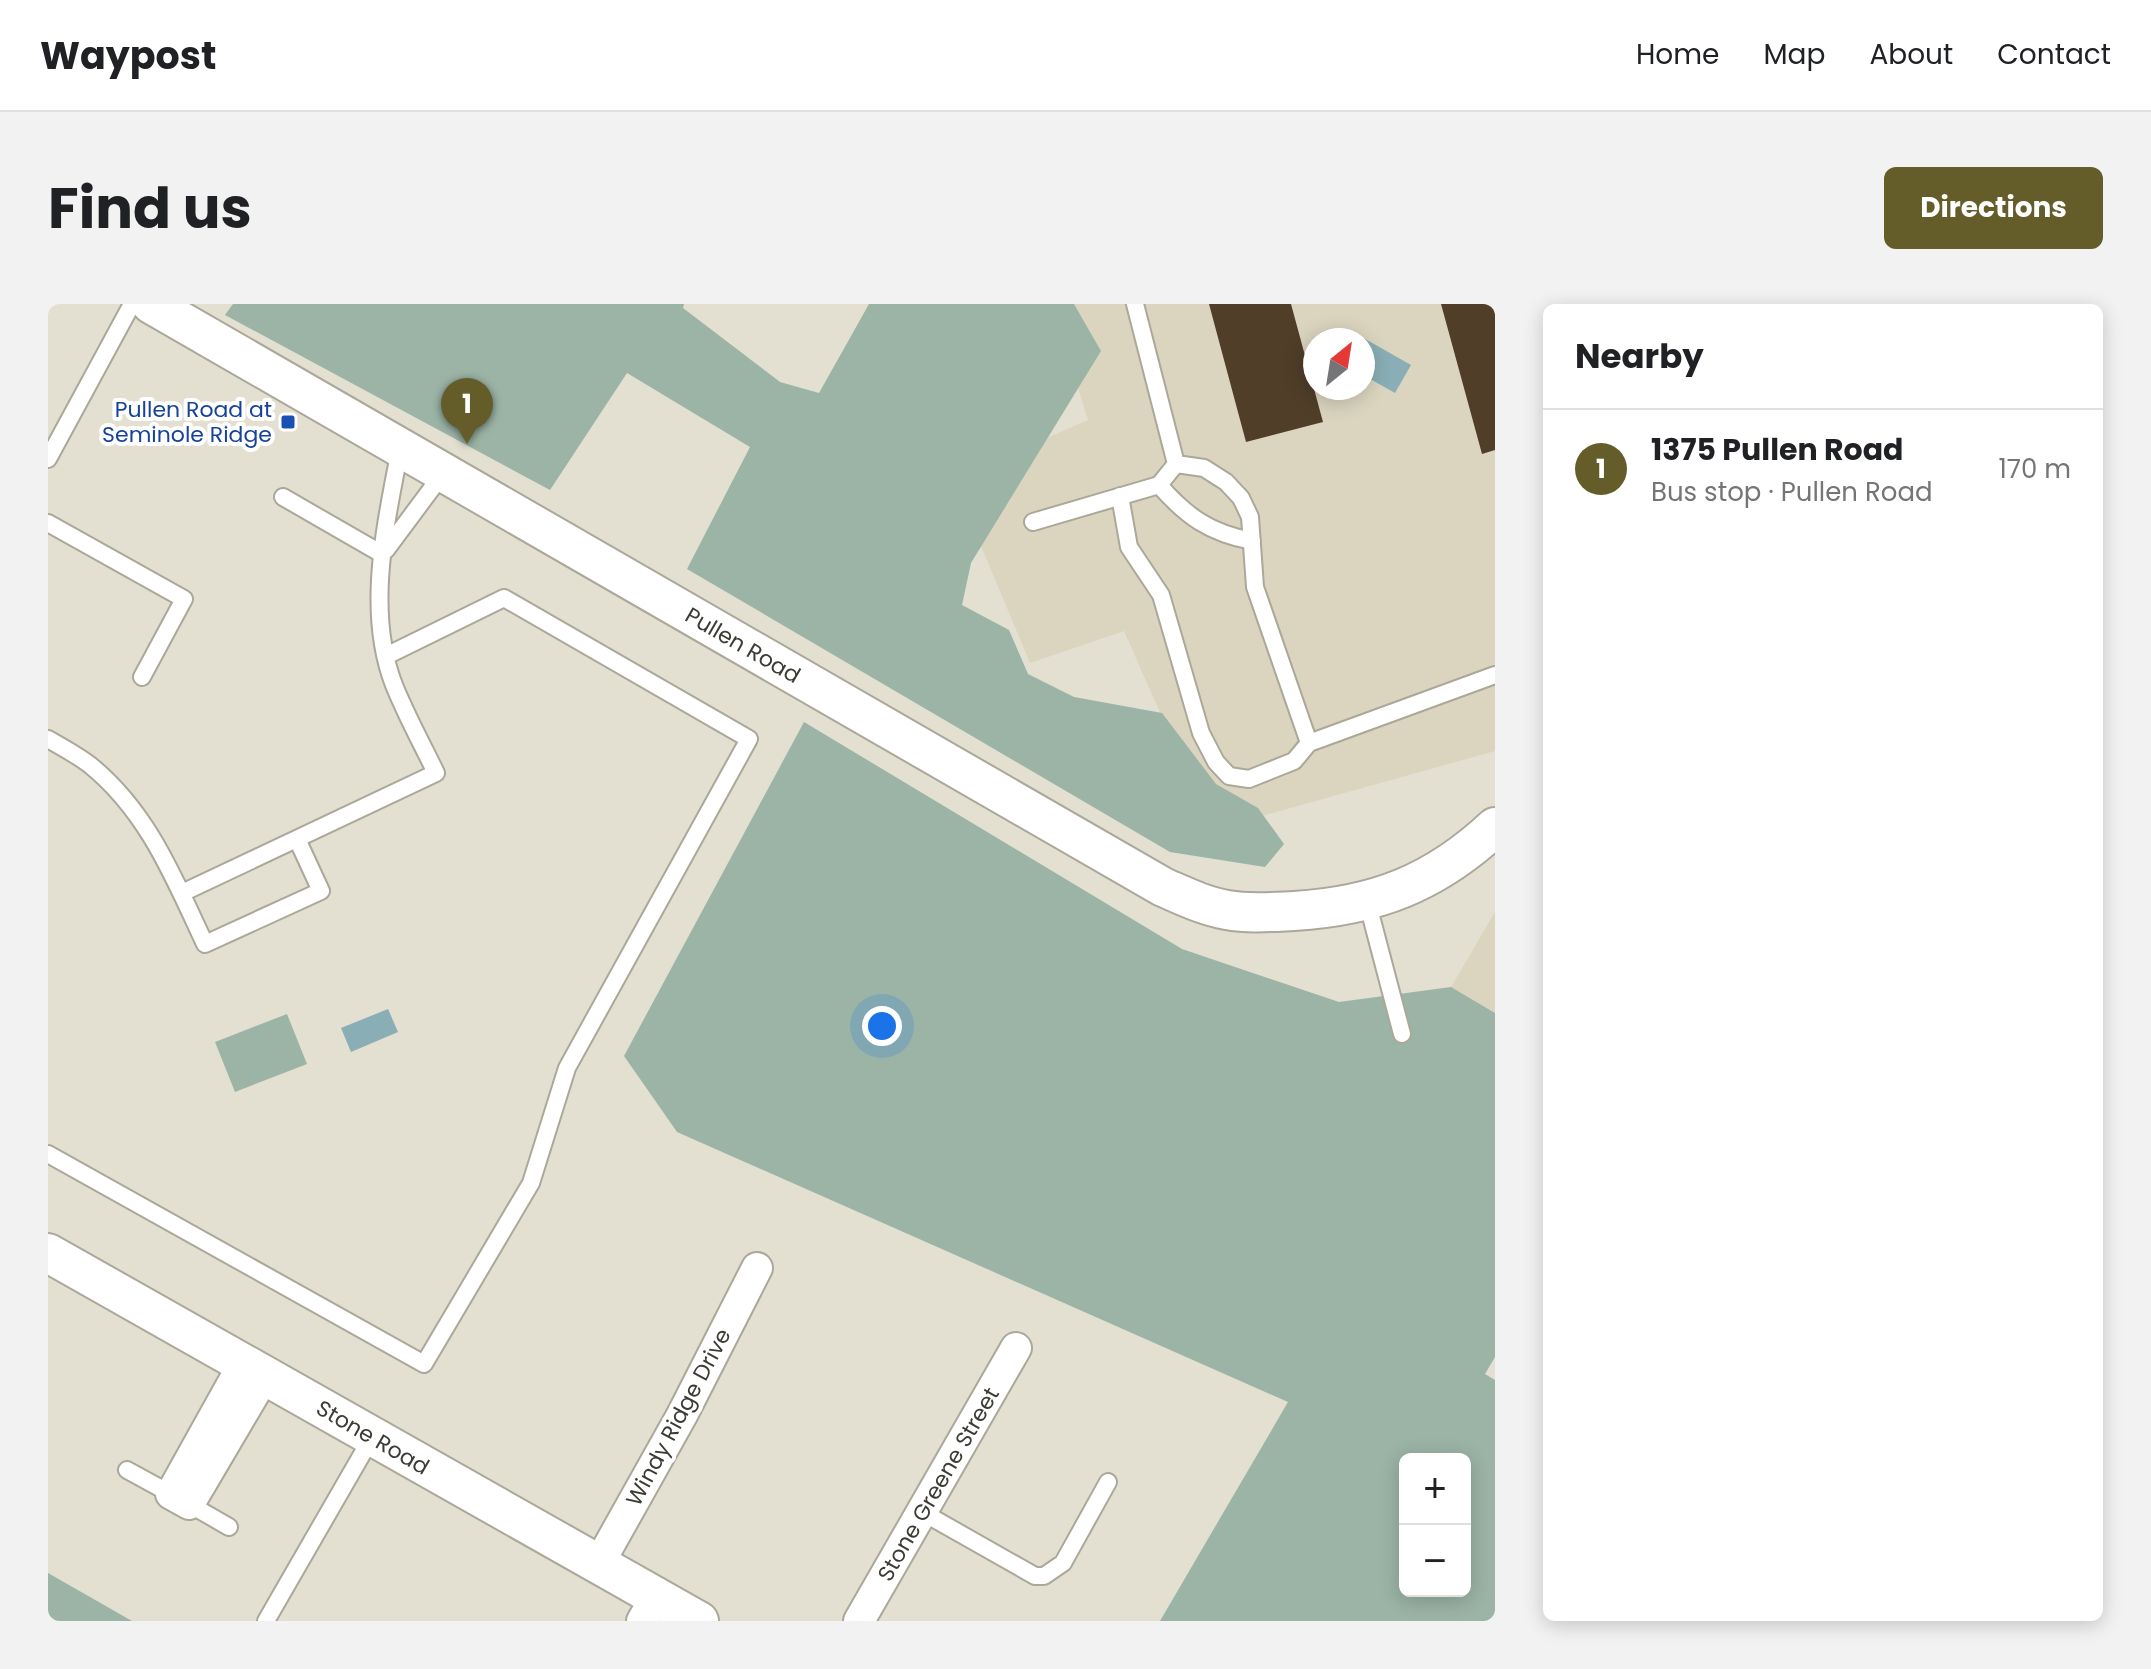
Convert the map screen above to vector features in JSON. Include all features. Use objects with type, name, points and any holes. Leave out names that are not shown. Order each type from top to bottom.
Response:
[{"type":"street","name":"Pullen Road","points":[[151,304],[1163,887],[1197,903],[1255,913],[1318,909],[1361,902],[1402,891],[1433,876],[1470,850],[1495,827]]},
{"type":"street","name":"Stone Road","points":[[48,1253],[598,1565],[649,1609],[699,1621]]},
{"type":"street","name":"Windy Ridge Drive","points":[[598,1565],[682,1415],[757,1268]]},
{"type":"street","name":"Stone Greene Street","points":[[859,1621],[1016,1348]]},
{"type":"street","points":[[180,1499],[254,1369]]},
{"type":"lane","points":[[48,459],[132,304]]},
{"type":"lane","points":[[1135,304],[1176,464]]},
{"type":"lane","points":[[182,893],[436,773],[393,683],[382,636],[380,573],[400,447]]},
{"type":"lane","points":[[1033,522],[1159,485],[1176,464]]},
{"type":"lane","points":[[1176,464],[1204,468],[1226,482],[1241,498],[1250,517],[1255,587],[1309,743]]},
{"type":"lane","points":[[382,554],[444,472]]},
{"type":"lane","points":[[1159,485],[1178,507],[1222,535],[1252,541]]},
{"type":"lane","points":[[1120,496],[1129,547],[1161,595],[1201,733],[1216,762],[1229,776],[1249,779],[1294,761],[1309,743],[1495,675]]},
{"type":"lane","points":[[283,497],[382,554]]},
{"type":"lane","points":[[48,523],[184,599],[142,677]]},
{"type":"lane","points":[[48,1154],[424,1364],[531,1183],[567,1068],[749,739],[504,598],[386,656]]},
{"type":"lane","points":[[48,739],[88,763],[119,791],[141,818],[167,862],[205,944],[321,891],[297,839]]},
{"type":"lane","points":[[1361,902],[1402,1034]]},
{"type":"lane","points":[[266,1621],[372,1437]]},
{"type":"lane","points":[[127,1470],[229,1527]]},
{"type":"lane","points":[[922,1512],[1035,1576],[1044,1576],[1063,1563],[1108,1482]]},
{"type":"shaded area","points":[[1052,304],[1495,304],[1495,751],[1212,830],[1124,631],[1030,663],[953,479],[1088,420]]},
{"type":"shaded area","points":[[1495,912],[1495,1013],[1451,987]]},
{"type":"green space","points":[[233,304],[684,304],[683,308],[780,382],[819,393],[869,304],[1074,304],[1101,351],[971,563],[962,605],[1009,630],[1028,674],[1074,697],[1162,713],[1216,784],[1258,808],[1284,844],[1265,867],[1170,852],[687,569],[750,447],[627,373],[550,490],[225,315]]},
{"type":"green space","points":[[804,722],[1182,949],[1339,1002],[1451,987],[1495,1013],[1495,1357],[1485,1374],[1495,1380],[1495,1621],[1160,1621],[1288,1402],[677,1132],[624,1056]]},
{"type":"green space","points":[[287,1014],[307,1064],[235,1092],[215,1042]]},
{"type":"green space","points":[[48,1573],[132,1621],[48,1621]]},
{"type":"water","points":[[1375,345],[1411,365],[1395,393],[1375,382]]},
{"type":"water","points":[[388,1009],[398,1032],[351,1052],[341,1028]]},
{"type":"building","points":[[1209,304],[1291,304],[1303,348],[1303,400],[1317,400],[1323,422],[1246,442]]},
{"type":"building","points":[[1441,304],[1495,304],[1495,450],[1482,454]]},
{"type":"place","name":"Pullen Road at Seminole Ridge","points":[[288,422]]},
{"type":"place","name":"1375 Pullen Road","points":[[467,444]]}]
